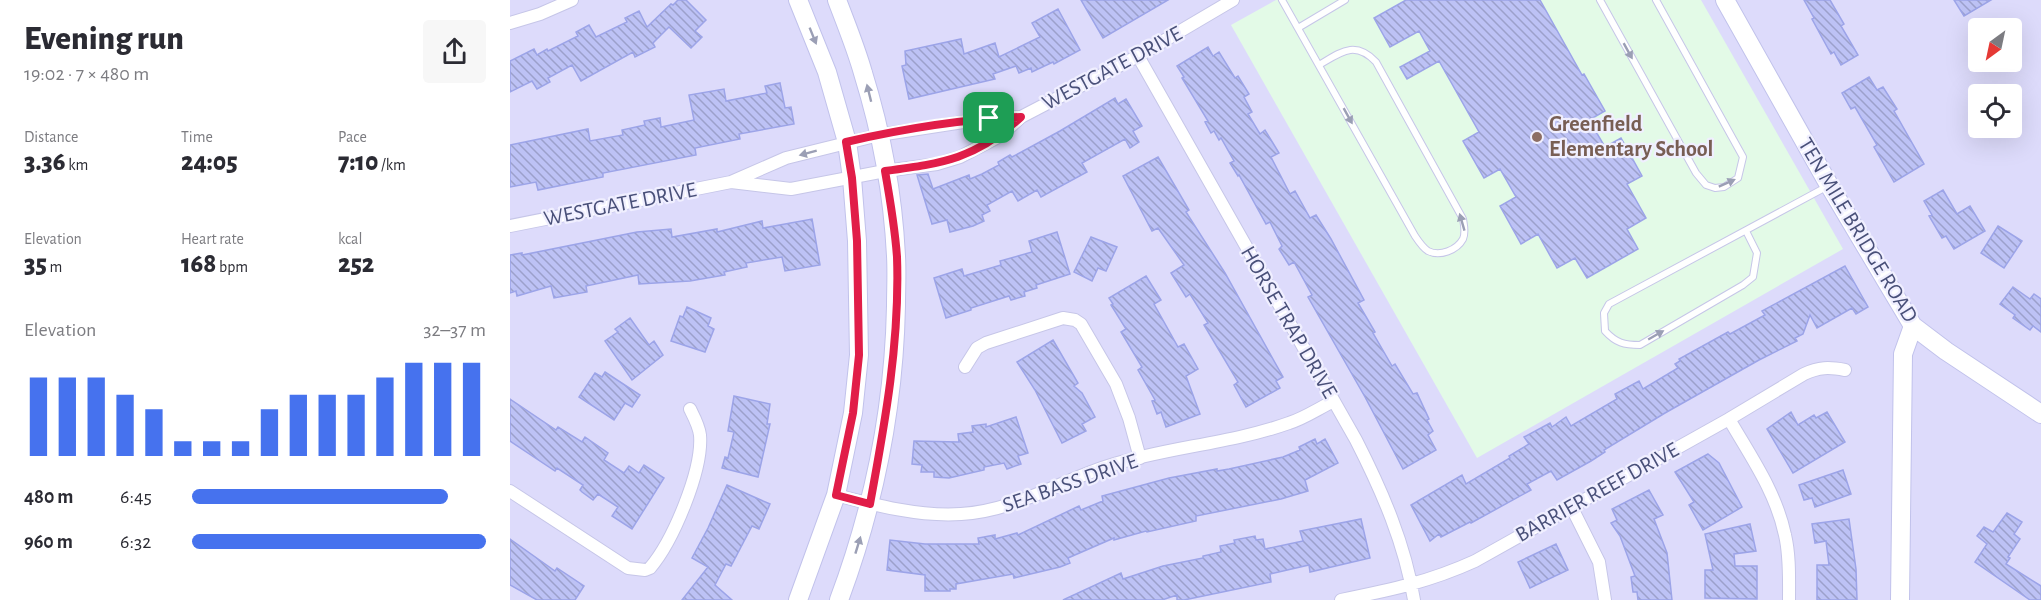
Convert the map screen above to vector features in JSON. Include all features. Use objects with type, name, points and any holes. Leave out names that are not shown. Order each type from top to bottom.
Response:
[{"type":"main road","points":[[798,0],[831,83],[846,142],[852,178],[857,241],[859,355],[853,413],[836,495],[798,600]]},
{"type":"main road","points":[[837,0],[863,73],[879,135],[897,257],[895,339],[887,407],[870,504],[839,600]]},
{"type":"main road","name":"TEN MILE BRIDGE ROAD","points":[[1725,0],[1829,185],[1913,326],[1946,351],[2041,414]]},
{"type":"main road","points":[[1900,600],[1903,354],[1913,326]]},
{"type":"street","points":[[510,23],[540,14],[572,0]]},
{"type":"street","name":"WESTGATE DRIVE","points":[[731,182],[791,189],[885,171],[937,164],[960,157],[1000,136],[1021,117],[1138,56],[1233,0]]},
{"type":"street","name":"HORSE TRAP DRIVE","points":[[1138,56],[1373,474],[1402,546],[1414,600]]},
{"type":"street","name":"WESTGATE DRIVE","points":[[510,226],[731,182],[786,158],[846,142],[989,118],[1021,117]]},
{"type":"street","points":[[965,367],[977,348],[994,339],[1064,318],[1075,320],[1085,329],[1116,384],[1129,418],[1140,458]]},
{"type":"street","name":"BARRIER REEF DRIVE","points":[[1341,600],[1443,576],[1475,561],[1817,368],[1829,367],[1845,370]]},
{"type":"street","name":"SEA BASS DRIVE","points":[[836,495],[870,504],[930,513],[961,514],[998,509],[1033,498],[1074,478],[1140,458],[1291,423],[1334,401]]},
{"type":"street","points":[[510,491],[628,568],[645,570],[650,568],[679,519],[694,474],[700,435],[690,409]]},
{"type":"street","points":[[1729,419],[1768,486],[1779,512],[1789,560],[1789,600]]},
{"type":"street","points":[[1571,506],[1599,562],[1605,600]]},
{"type":"lane","points":[[1282,0],[1298,28],[1319,65],[1421,244],[1428,251],[1435,253],[1444,253],[1454,248],[1462,239],[1465,229],[1463,219],[1376,62],[1362,52],[1346,50],[1319,65]]},
{"type":"lane","points":[[1298,28],[1345,0]]},
{"type":"lane","points":[[1600,0],[1692,166],[1706,185],[1715,188],[1724,187],[1738,178],[1743,157],[1656,0]]},
{"type":"lane","points":[[1746,231],[1757,253],[1753,277],[1748,281],[1640,345],[1622,344],[1605,332],[1604,313],[1610,304],[1829,185]]},
{"type":"shaded area","points":[[510,0],[2041,0],[2041,600],[510,600]]},
{"type":"shaded area","name":"Greenfield Elementary School","points":[[1276,0],[1701,0],[1843,249],[1477,458],[1231,25]]},
{"type":"building","points":[[678,0],[686,0],[706,20],[695,31],[702,37],[691,48],[669,27],[653,43],[655,47],[635,57],[633,52],[581,81],[572,65],[548,78],[550,82],[537,89],[532,81],[510,92],[510,61],[534,49],[537,55],[547,49],[548,51],[578,36],[576,32],[589,25],[596,37],[627,22],[625,18],[639,11],[647,27]]},
{"type":"building","points":[[1081,0],[1168,0],[1103,38]]},
{"type":"building","points":[[1406,0],[1540,0],[1605,111],[1589,120],[1605,147],[1621,138],[1642,176],[1627,184],[1646,218],[1627,229],[1638,249],[1587,278],[1575,258],[1557,268],[1538,234],[1521,244],[1500,206],[1516,197],[1500,169],[1484,178],[1463,141],[1479,132],[1439,61],[1407,79],[1400,67],[1430,51],[1419,31],[1390,47],[1374,18]]},
{"type":"building","points":[[1804,0],[1830,0],[1844,24],[1841,26],[1858,55],[1841,65],[1834,52],[1831,54]]},
{"type":"building","points":[[1954,0],[1991,0],[1964,16]]},
{"type":"building","points":[[1058,9],[1080,50],[1054,64],[1053,62],[1032,72],[1031,68],[1019,73],[1016,66],[993,74],[995,79],[909,99],[902,66],[906,65],[905,51],[961,39],[964,54],[995,43],[999,57],[1040,37],[1032,23]]},
{"type":"building","points":[[1208,47],[1213,56],[1219,52],[1235,78],[1238,76],[1249,94],[1244,97],[1252,112],[1248,114],[1260,134],[1265,130],[1279,153],[1271,157],[1290,194],[1295,191],[1310,218],[1316,215],[1364,300],[1358,303],[1375,332],[1373,333],[1392,366],[1395,364],[1413,394],[1417,393],[1433,431],[1428,435],[1436,450],[1403,469],[1308,297],[1312,295],[1294,262],[1289,265],[1279,249],[1282,246],[1270,222],[1266,224],[1230,163],[1234,161],[1221,138],[1219,140],[1214,131],[1211,133],[1205,122],[1208,121],[1182,78],[1184,77],[1177,66]]},
{"type":"building","points":[[1869,77],[1877,90],[1883,87],[1897,109],[1894,111],[1924,164],[1894,182],[1874,147],[1877,145],[1855,107],[1851,109],[1842,93]]},
{"type":"building","points":[[780,83],[785,108],[791,107],[794,124],[739,134],[740,139],[695,148],[696,155],[603,173],[603,177],[538,190],[536,182],[510,187],[510,145],[588,129],[590,141],[623,135],[622,130],[645,125],[644,121],[660,118],[661,127],[694,120],[689,95],[724,89],[726,101],[767,93],[765,86]]},
{"type":"building","points":[[1115,98],[1118,104],[1126,99],[1142,126],[1133,131],[1139,142],[1130,148],[1125,139],[1082,163],[1087,172],[1041,197],[1037,190],[1018,201],[1012,191],[987,205],[990,211],[982,215],[984,221],[973,226],[950,232],[947,220],[932,224],[917,175],[928,174],[933,189],[969,175],[970,179],[999,165],[998,162],[1010,155],[1012,157],[1060,131]]},
{"type":"building","points":[[1158,157],[1189,210],[1186,212],[1225,273],[1283,377],[1276,381],[1280,388],[1246,407],[1234,385],[1238,382],[1204,325],[1208,323],[1190,294],[1186,297],[1171,273],[1184,265],[1158,228],[1152,231],[1123,176]]},
{"type":"building","points":[[1943,190],[1957,214],[1970,206],[1985,231],[1954,249],[1946,236],[1942,238],[1929,216],[1932,215],[1924,201]]},
{"type":"building","points":[[812,219],[820,265],[785,271],[782,257],[746,263],[747,267],[724,272],[725,275],[690,281],[639,284],[638,275],[586,286],[587,292],[554,298],[551,286],[517,296],[516,291],[510,293],[510,255],[522,253],[522,255],[637,232],[671,229],[672,237],[717,229],[717,232],[762,221],[763,228]]},
{"type":"building","points":[[1998,226],[2022,241],[2004,268],[1981,253]]},
{"type":"building","points":[[1057,232],[1070,274],[1036,285],[1037,288],[1024,292],[1025,296],[1011,300],[1009,296],[946,318],[934,278],[962,269],[964,276],[1001,265],[1000,261],[1032,252],[1029,241]]},
{"type":"building","points":[[1091,237],[1117,247],[1106,271],[1098,268],[1092,281],[1074,272]]},
{"type":"building","points":[[1845,266],[1868,307],[1856,314],[1852,308],[1817,328],[1810,315],[1803,334],[1795,338],[1797,341],[1665,413],[1557,480],[1551,471],[1527,484],[1531,490],[1471,523],[1441,537],[1439,534],[1430,541],[1411,505],[1462,475],[1466,484],[1510,458],[1509,456],[1529,444],[1524,437],[1550,423],[1552,427],[1566,417],[1571,426],[1617,399],[1615,394],[1639,381],[1643,389],[1678,368],[1675,364],[1680,361],[1679,359],[1765,315],[1762,311]]},
{"type":"building","points":[[1146,276],[1161,300],[1154,304],[1178,347],[1184,344],[1198,369],[1186,376],[1200,414],[1166,427],[1161,412],[1157,414],[1152,401],[1155,400],[1138,370],[1142,367],[1121,332],[1126,329],[1109,298]]},
{"type":"building","points":[[2013,287],[2030,299],[2034,294],[2041,299],[2041,332],[2033,326],[2030,330],[2013,318],[2015,315],[2000,304]]},
{"type":"building","points":[[687,307],[711,318],[708,326],[714,329],[705,352],[671,341],[680,316],[683,317]]},
{"type":"building","points":[[630,318],[649,345],[654,341],[663,355],[632,380],[605,341],[618,332],[615,329]]},
{"type":"building","points":[[1053,340],[1078,383],[1074,386],[1082,393],[1095,417],[1082,424],[1086,431],[1062,443],[1035,390],[1017,362]]},
{"type":"building","points":[[605,372],[640,395],[632,407],[625,403],[614,420],[579,397],[595,373],[602,377]]},
{"type":"building","points":[[734,396],[770,404],[767,424],[770,424],[758,477],[722,468],[725,457],[728,458],[734,432],[728,431]]},
{"type":"building","points":[[510,399],[556,430],[558,427],[582,442],[585,437],[608,453],[604,460],[624,473],[629,466],[639,473],[644,465],[664,478],[632,529],[612,516],[618,507],[598,494],[593,500],[580,490],[583,485],[557,468],[555,471],[510,441]]},
{"type":"building","points":[[1791,412],[1798,425],[1814,415],[1816,418],[1827,412],[1845,442],[1793,473],[1767,429]]},
{"type":"building","points":[[1016,417],[1028,453],[1018,456],[1021,464],[1007,469],[1004,463],[949,478],[934,477],[934,472],[921,472],[922,465],[912,464],[914,441],[959,442],[958,434],[973,432],[972,426],[986,424],[986,427]]},
{"type":"building","points":[[1315,439],[1317,444],[1325,439],[1338,463],[1305,480],[1308,491],[1281,499],[1196,516],[1196,521],[1114,540],[1114,538],[1068,558],[1070,563],[1060,567],[1014,578],[1013,574],[956,584],[956,589],[950,589],[950,591],[925,591],[925,575],[887,570],[890,540],[925,544],[979,544],[978,538],[995,535],[995,539],[1017,533],[1018,535],[1079,506],[1081,510],[1103,501],[1102,496],[1169,478],[1229,469],[1283,457],[1300,450],[1299,447]]},
{"type":"building","points":[[1708,454],[1719,463],[1742,507],[1703,530],[1689,505],[1694,502],[1675,472]]},
{"type":"building","points":[[1843,470],[1851,494],[1815,507],[1812,498],[1804,500],[1799,485]]},
{"type":"building","points":[[727,485],[770,504],[759,529],[752,526],[731,566],[726,564],[715,585],[732,600],[682,600],[708,567],[692,558]]},
{"type":"building","points":[[1649,490],[1663,515],[1654,519],[1667,553],[1672,600],[1638,600],[1637,592],[1633,592],[1631,577],[1635,576],[1620,536],[1611,523],[1617,520],[1612,509]]},
{"type":"building","points":[[2007,513],[2022,522],[2014,534],[2020,539],[2006,564],[2041,586],[2041,600],[2030,600],[1975,562],[1987,544],[1977,536],[1984,527],[1993,532]]},
{"type":"building","points":[[1361,519],[1370,558],[1310,572],[1309,565],[1270,574],[1271,582],[1184,600],[1177,600],[1177,595],[1162,600],[1063,600],[1121,573],[1123,579],[1163,566],[1221,552],[1220,546],[1235,543],[1234,540],[1255,536],[1256,540],[1263,539],[1265,549],[1303,541],[1300,531]]},
{"type":"building","points":[[1849,519],[1856,569],[1857,600],[1817,600],[1817,565],[1829,565],[1826,541],[1815,543],[1812,524]]},
{"type":"building","points":[[1750,524],[1756,551],[1734,554],[1735,566],[1757,566],[1757,599],[1705,598],[1705,570],[1713,570],[1705,534]]},
{"type":"building","points":[[510,539],[555,571],[557,568],[584,586],[575,600],[537,600],[510,585]]},
{"type":"building","points":[[1556,544],[1568,570],[1530,588],[1518,562]]},
{"type":"place","name":"Greenfield Elementary School","points":[[1537,137]]},
{"type":"route","points":[[1021,117],[1000,136],[960,157],[937,164],[885,171],[897,257],[895,339],[884,428],[870,504],[836,495],[853,413],[859,355],[857,241],[852,178],[846,142],[989,118],[1021,117]]}]
